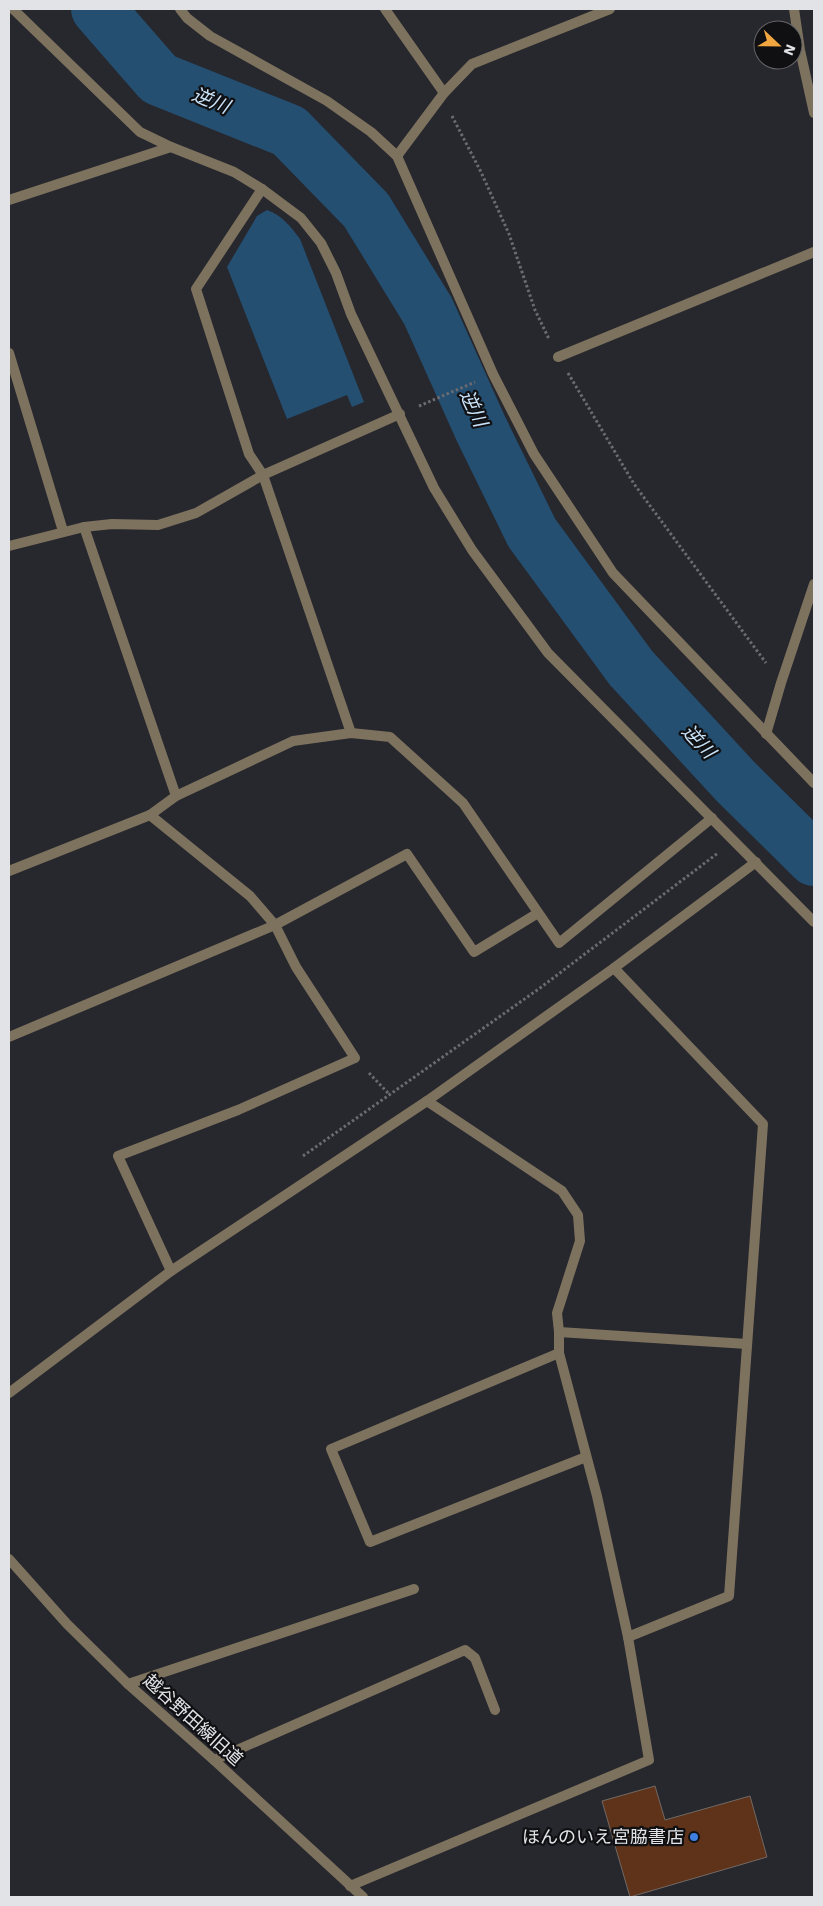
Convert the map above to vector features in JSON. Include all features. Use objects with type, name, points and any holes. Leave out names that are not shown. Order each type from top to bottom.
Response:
[{"type":"street","points":[[13,9],[140,132],[171,147],[234,172],[262,189],[302,218],[321,243],[336,273],[351,314],[434,488],[472,550],[548,653],[814,922]]},
{"type":"street","points":[[180,9],[187,18],[210,36],[327,101],[371,132],[397,156],[493,374],[534,454],[613,573],[814,783]]},
{"type":"street","points":[[385,9],[444,93]]},
{"type":"street","points":[[397,156],[444,93],[472,64],[610,9]]},
{"type":"street","points":[[794,9],[800,50],[814,113]]},
{"type":"street","points":[[9,200],[171,147]]},
{"type":"street","points":[[262,189],[196,289],[249,454],[263,476],[351,732]]},
{"type":"street","points":[[558,357],[814,252]]},
{"type":"street","points":[[9,353],[63,531]]},
{"type":"street","points":[[9,546],[84,527],[112,524],[158,525],[196,513],[263,476],[400,414]]},
{"type":"street","points":[[84,527],[176,796]]},
{"type":"street","points":[[766,734],[814,584]]},
{"type":"street","points":[[10,868],[150,815],[176,796],[293,741],[351,732],[390,737],[463,804],[559,943],[712,818]]},
{"type":"street","points":[[150,815],[250,896],[275,926],[296,967],[355,1058],[238,1110],[118,1156],[171,1271]]},
{"type":"street","points":[[9,1037],[275,926],[407,854],[474,952],[538,913]]},
{"type":"street","points":[[9,1393],[171,1271],[427,1101],[614,968],[756,862]]},
{"type":"street","points":[[614,968],[763,1124],[729,1596],[628,1637]]},
{"type":"street","points":[[350,1886],[649,1760],[628,1637],[597,1496],[559,1353],[560,1332],[557,1313],[580,1240],[578,1216],[562,1191],[427,1101]]},
{"type":"street","points":[[560,1332],[747,1344]]},
{"type":"street","points":[[559,1353],[331,1449],[370,1542],[586,1457]]},
{"type":"street","name":"越谷野田線旧道","points":[[9,1559],[67,1624],[128,1684],[363,1897]]},
{"type":"street","points":[[128,1684],[414,1589]]},
{"type":"street","points":[[214,1760],[465,1650],[475,1658],[495,1710]]},
{"type":"path","points":[[444,93],[451,115],[481,172],[509,234],[535,310],[558,357],[634,484],[781,684]]},
{"type":"path","points":[[418,406],[468,385]]},
{"type":"path","points":[[296,1161],[540,988],[734,840]]},
{"type":"path","points":[[355,1058],[389,1094]]},
{"type":"water","points":[[267,210],[282,218],[300,239],[364,402],[352,407],[347,395],[287,419],[227,267],[257,216]]},
{"type":"building","points":[[655,1786],[665,1820],[750,1796],[767,1857],[630,1897],[602,1801]]},
{"type":"waterway","name":"逆川","points":[[98,9],[159,79],[289,131],[366,210],[428,311],[481,429],[532,533],[631,668],[736,782],[814,859]]},
{"type":"place","name":"ほんのいえ宮脇書店","points":[[694,1837]]}]
